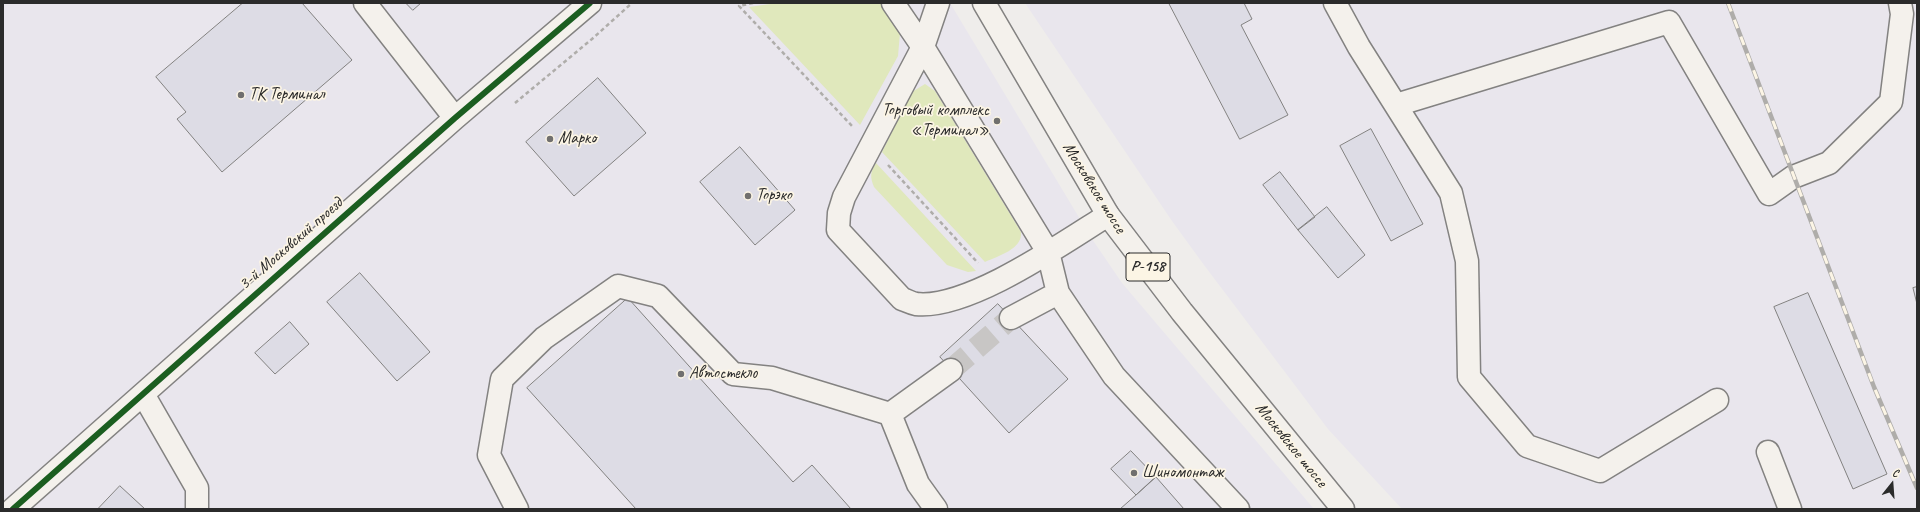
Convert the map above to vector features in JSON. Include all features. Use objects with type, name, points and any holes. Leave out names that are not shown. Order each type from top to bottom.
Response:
[{"type":"street","points":[[365,3],[455,118]]},
{"type":"street","name":"3-й Московский проезд","points":[[13,509],[455,118],[590,3]]},
{"type":"street","points":[[893,3],[923,47],[1048,252],[1058,293],[1114,376],[1238,509]]},
{"type":"street","points":[[938,3],[923,47],[844,197],[839,213],[838,230],[902,299],[916,304],[939,303],[991,286],[1108,215]]},
{"type":"street","name":"Московское шоссе","points":[[984,3],[1108,215],[1182,312],[1343,509]]},
{"type":"street","points":[[1335,3],[1359,47],[1451,193],[1467,261],[1469,377],[1527,446],[1600,471],[1717,400]]},
{"type":"street","points":[[1396,105],[1669,22],[1770,194],[1793,177],[1829,163],[1891,102],[1902,14],[1900,3]]},
{"type":"street","points":[[517,509],[489,455],[502,379],[544,338],[618,286],[658,296],[733,374],[772,378],[890,414]]},
{"type":"street","points":[[1011,318],[1058,293]]},
{"type":"street","points":[[890,414],[951,370]]},
{"type":"street","points":[[143,394],[197,488],[197,509]]},
{"type":"street","points":[[890,414],[918,484],[936,509]]},
{"type":"street","points":[[1768,452],[1790,509]]},
{"type":"path","points":[[736,3],[739,6]]},
{"type":"shaded area","points":[[3,3],[950,3],[1092,239],[1122,283],[1314,509],[3,509]]},
{"type":"shaded area","points":[[1025,3],[1917,3],[1917,509],[1402,509],[1328,429],[1204,265],[1172,221]]},
{"type":"green space","points":[[777,3],[881,3],[898,23],[900,33],[898,56],[860,125],[749,7]]},
{"type":"green space","points":[[925,84],[935,91],[1021,232],[1021,238],[1014,247],[1009,251],[985,262],[882,152],[912,92]]},
{"type":"green space","points":[[876,163],[976,271],[968,272],[947,265],[874,187],[871,175]]},
{"type":"building","name":"ТК Терминал","points":[[243,3],[302,3],[352,60],[222,172],[177,119],[186,112],[156,77]]},
{"type":"building","points":[[406,3],[421,3],[413,10]]},
{"type":"building","points":[[1169,3],[1244,3],[1252,19],[1241,25],[1288,115],[1240,139]]},
{"type":"building","points":[[598,78],[646,133],[574,196],[526,142]]},
{"type":"building","points":[[1371,129],[1423,224],[1391,241],[1340,146]]},
{"type":"building","name":"Торэко","points":[[740,147],[795,210],[755,245],[700,182]]},
{"type":"building","points":[[1280,172],[1315,217],[1298,230],[1263,185]]},
{"type":"building","points":[[1327,207],[1365,255],[1338,278],[1298,230]]},
{"type":"building","points":[[360,273],[430,352],[397,381],[327,302]]},
{"type":"building","points":[[1917,287],[1917,304],[1913,288]]},
{"type":"building","points":[[1808,293],[1887,474],[1853,489],[1774,307]]},
{"type":"building","points":[[628,298],[793,482],[812,465],[851,509],[636,509],[527,388]]},
{"type":"building","points":[[998,304],[1068,379],[1009,433],[940,357]]},
{"type":"building","points":[[290,322],[309,344],[275,374],[255,353]]},
{"type":"building","name":"Шиномонтаж","points":[[1131,451],[1156,477],[1136,495],[1111,469]]},
{"type":"building","points":[[1156,477],[1184,509],[1120,509],[1136,495]]},
{"type":"building","points":[[120,486],[145,509],[98,509]]},
{"type":"tunnel","points":[[951,370],[1011,318]]},
{"type":"railway","points":[[1728,3],[1874,387],[1917,488]]},
{"type":"cycle path","points":[[13,509],[455,118],[590,3]]},
{"type":"place","name":"ТК Терминал","points":[[241,95]]},
{"type":"place","name":"Торговый комплекс «Терминал»","points":[[997,121]]},
{"type":"place","name":"Марко","points":[[550,139]]},
{"type":"place","name":"Торэко","points":[[748,196]]},
{"type":"place","name":"Автостекло","points":[[681,374]]},
{"type":"place","name":"Шиномонтаж","points":[[1134,473]]}]
